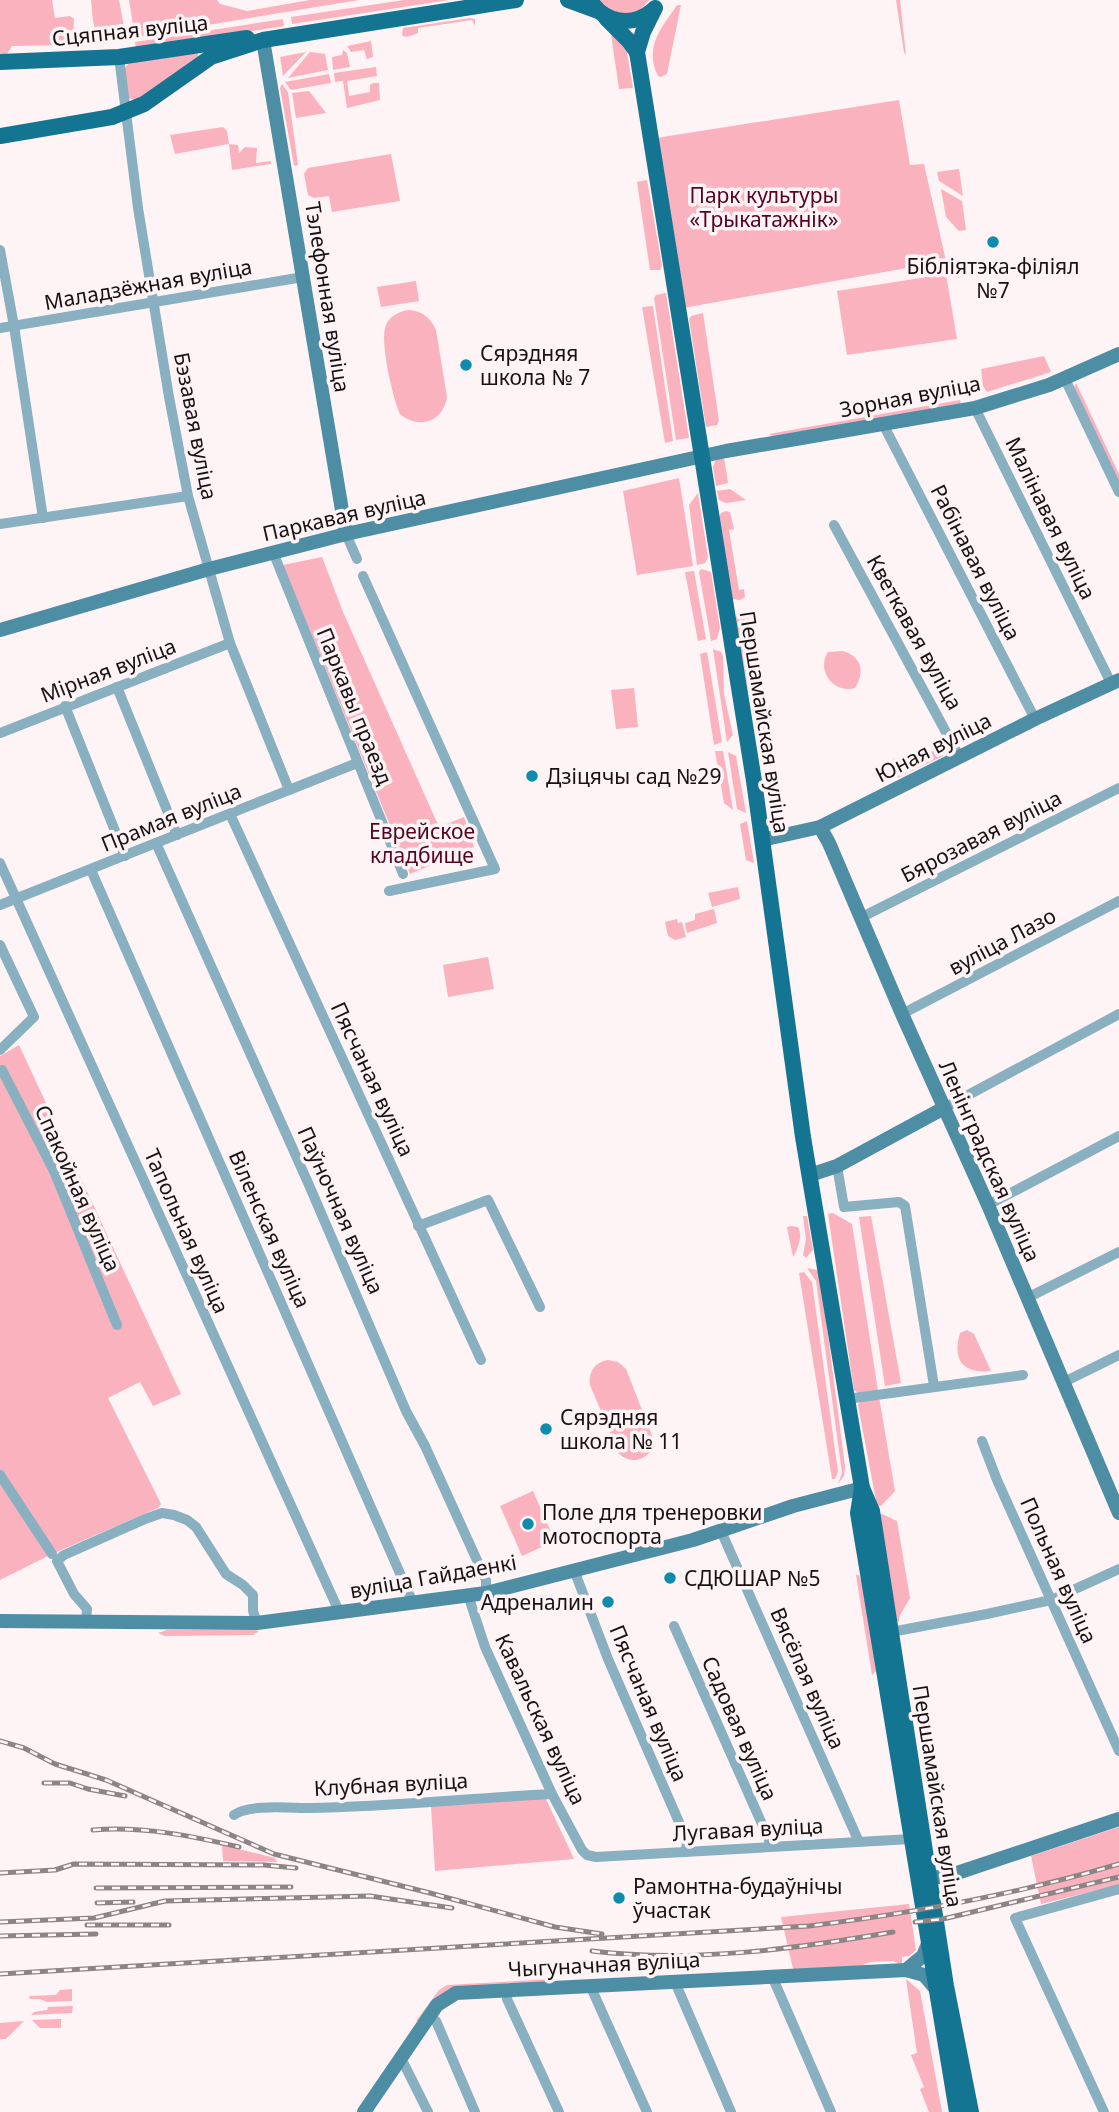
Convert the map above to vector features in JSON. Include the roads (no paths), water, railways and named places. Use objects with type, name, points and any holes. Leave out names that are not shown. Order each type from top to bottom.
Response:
[{"type":"main road","points":[[0,136],[112,117],[144,104],[211,57],[263,40],[516,0]]},
{"type":"main road","points":[[568,0],[597,9],[616,21],[632,21],[645,16],[657,4]]},
{"type":"main road","name":"Першамайская вуліца","points":[[657,4],[646,24],[637,52],[762,840],[810,1175],[862,1488],[872,1511],[946,1986],[971,2112]]},
{"type":"main road","points":[[597,9],[637,52]]},
{"type":"main road","name":"Сцяпная вуліца","points":[[0,62],[119,57],[246,38],[263,40]]},
{"type":"main road","name":"Першамайская вуліца","points":[[862,1488],[858,1513],[957,2112]]},
{"type":"street","name":"Тэлефонная вуліца","points":[[263,40],[346,534],[357,559]]},
{"type":"street","name":"Бэзавая вуліца","points":[[119,57],[124,112],[169,397],[188,496],[230,643],[289,790]]},
{"type":"street","points":[[0,250],[43,518]]},
{"type":"street","name":"Маладзёжная вуліца","points":[[0,328],[303,277]]},
{"type":"street","name":"Зорная вуліца","points":[[701,456],[975,408],[1065,379],[1119,354]]},
{"type":"street","points":[[1065,379],[1119,492]]},
{"type":"street","name":"Малінавая вуліца","points":[[975,408],[1115,681]]},
{"type":"street","name":"Рабінавая вуліца","points":[[883,424],[1035,719]]},
{"type":"street","name":"Паркавая вуліца","points":[[0,630],[273,552],[701,456]]},
{"type":"street","points":[[0,524],[188,496]]},
{"type":"street","name":"Кветкавая вуліца","points":[[834,525],[960,758]]},
{"type":"street","name":"Паркавы праезд","points":[[273,552],[403,874]]},
{"type":"street","points":[[363,576],[495,869],[389,891]]},
{"type":"street","name":"Мірная вуліца","points":[[0,733],[230,643]]},
{"type":"street","name":"Юная вуліца","points":[[762,840],[820,827],[1115,681]]},
{"type":"street","points":[[117,687],[177,835]]},
{"type":"street","points":[[65,706],[125,856]]},
{"type":"street","name":"Прамая вуліца","points":[[0,905],[357,763]]},
{"type":"street","name":"Бярозавая вуліца","points":[[860,918],[1119,788]]},
{"type":"street","name":"Пясчаная вуліца","points":[[230,814],[481,1360]]},
{"type":"street","name":"Ленінградская вуліца","points":[[820,827],[988,1205],[1119,1513]]},
{"type":"street","name":"Паўночная вуліца","points":[[156,843],[407,1411],[486,1580],[486,1593]]},
{"type":"street","name":"Тапольная вуліца","points":[[0,863],[338,1614]]},
{"type":"street","name":"Віленская вуліца","points":[[91,870],[413,1603]]},
{"type":"street","name":"вуліца Лазо","points":[[902,1014],[1119,901]]},
{"type":"street","points":[[0,945],[34,1017],[0,1050]]},
{"type":"street","points":[[810,1175],[837,1167],[1119,1014]]},
{"type":"street","name":"Спакойная вуліца","points":[[0,1071],[54,1171],[117,1325]]},
{"type":"street","points":[[988,1205],[1119,1136]]},
{"type":"street","points":[[837,1167],[844,1207],[899,1202],[905,1206],[934,1386]]},
{"type":"street","points":[[418,1226],[488,1200],[540,1307]]},
{"type":"street","points":[[1027,1298],[1119,1252]]},
{"type":"street","points":[[1062,1383],[1119,1355]]},
{"type":"street","points":[[847,1399],[1023,1374]]},
{"type":"street","name":"Польная вуліца","points":[[982,1441],[1119,1751]]},
{"type":"street","points":[[0,1475],[52,1554]]},
{"type":"street","name":"вуліца Гайдаенкі","points":[[0,1621],[257,1623],[486,1593],[693,1540],[793,1506],[862,1488]]},
{"type":"street","points":[[86,1622],[87,1609],[74,1594],[57,1562],[64,1555],[162,1513],[187,1520],[197,1527],[226,1574],[253,1595],[253,1611],[257,1623]]},
{"type":"street","name":"Вясёлая вуліца","points":[[721,1531],[859,1842]]},
{"type":"street","points":[[891,1632],[987,1615],[1051,1600],[1119,1569]]},
{"type":"street","name":"Пясчаная вуліца","points":[[574,1570],[608,1658],[682,1829],[687,1845],[685,1852]]},
{"type":"street","name":"Кавальская вуліца","points":[[468,1595],[485,1647],[552,1794],[587,1855]]},
{"type":"street","name":"Садовая вуліца","points":[[674,1626],[770,1847]]},
{"type":"street","name":"Клубная вуліца","points":[[234,1815],[240,1810],[255,1809],[341,1807],[552,1794]]},
{"type":"street","points":[[930,1878],[948,1876],[1119,1819]]},
{"type":"street","name":"Лугавая вуліца","points":[[587,1855],[596,1857],[911,1839]]},
{"type":"street","points":[[1104,2112],[1016,1918],[1119,1889]]},
{"type":"street","points":[[906,1970],[923,1956],[928,1944]]},
{"type":"street","points":[[906,1970],[924,1975],[935,1989]]},
{"type":"street","name":"Чыгуначная вуліца","points":[[364,2112],[442,2000],[456,1993],[906,1970]]},
{"type":"street","points":[[776,1977],[775,1983],[831,2112]]},
{"type":"street","points":[[674,1982],[731,2112]]},
{"type":"street","points":[[592,1986],[647,2112]]},
{"type":"street","points":[[508,1990],[507,1999],[559,2112]]},
{"type":"street","points":[[430,2017],[436,2021],[475,2112]]},
{"type":"street","points":[[399,2060],[404,2064],[428,2112]]},
{"type":"railway","points":[[0,1741],[24,1748],[55,1764],[106,1780],[274,1854],[555,1927],[602,1934]]},
{"type":"railway","points":[[44,1783],[70,1783],[125,1796]]},
{"type":"railway","points":[[93,1830],[149,1831],[239,1847]]},
{"type":"railway","points":[[0,1873],[55,1870],[74,1864],[264,1865],[296,1868]]},
{"type":"railway","points":[[0,1974],[809,1926],[965,1901],[1043,1885],[1119,1864]]},
{"type":"railway","points":[[915,1922],[943,1919],[1119,1877]]},
{"type":"railway","points":[[96,1888],[291,1887]]},
{"type":"railway","points":[[0,1922],[94,1918],[165,1901],[370,1896],[452,1908]]},
{"type":"railway","points":[[97,1903],[133,1902]]},
{"type":"railway","points":[[87,1925],[169,1925]]},
{"type":"railway","points":[[592,1951],[706,1955],[781,1949],[893,1932]]},
{"type":"railway","points":[[0,1936],[96,1934]]},
{"type":"place","name":"Бібліятэка-філіял №7","points":[[993,242]]},
{"type":"place","name":"Сярэдняя школа № 7","points":[[466,365]]},
{"type":"place","name":"Дзіцячы сад №29","points":[[532,776]]},
{"type":"place","name":"Сярэдняя школа № 11","points":[[546,1429]]},
{"type":"place","name":"Поле для тренеровки мотоспорта","points":[[528,1524]]},
{"type":"place","name":"СДЮШАР №5","points":[[670,1578]]},
{"type":"place","name":"Адреналин","points":[[608,1602]]},
{"type":"place","name":"Рамонтна-будаўнічы ўчастак","points":[[619,1898]]},
{"type":"park label","name":"Парк культуры «Трыкатажнік»","points":[[764,207]]},
{"type":"park label","name":"Еврейское кладбище","points":[[422,843]]}]
